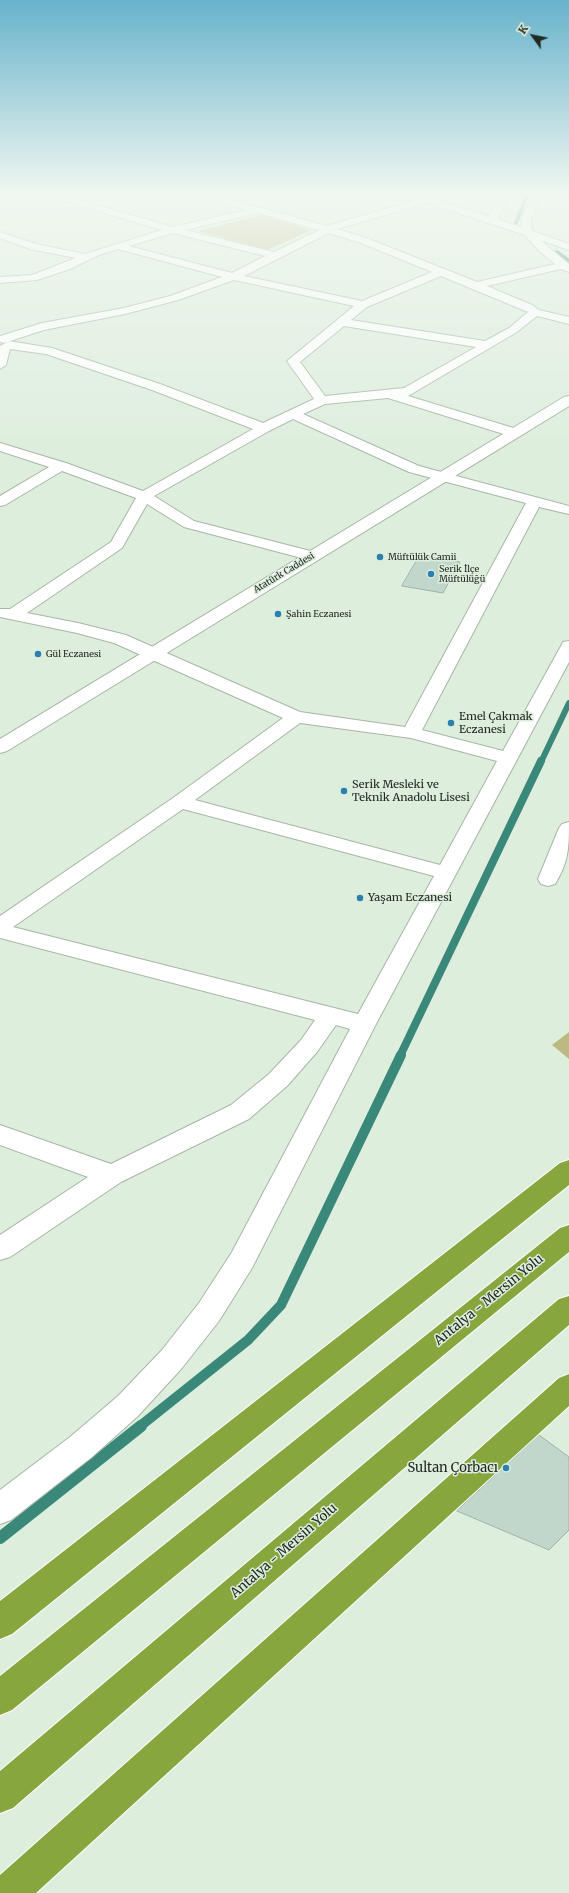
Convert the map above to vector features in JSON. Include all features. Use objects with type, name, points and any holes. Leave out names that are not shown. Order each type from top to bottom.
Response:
[{"type":"highway","points":[[0,1622],[569,1170]]},
{"type":"highway","name":"Antalya - Mersin Yolu","points":[[0,1698],[569,1236]]},
{"type":"highway","name":"Antalya - Mersin Yolu","points":[[0,1795],[569,1308]]},
{"type":"highway","points":[[8,1893],[569,1387]]},
{"type":"street","points":[[3,344],[42,327],[152,304],[214,283]]},
{"type":"street","points":[[262,283],[363,305]]},
{"type":"street","points":[[322,400],[293,360],[363,305],[414,283]]},
{"type":"street","points":[[469,283],[535,312],[569,321]]},
{"type":"street","points":[[475,286],[488,283]]},
{"type":"street","points":[[6,614],[117,545],[144,496],[264,428],[322,400],[407,392],[512,330],[535,312]]},
{"type":"street","points":[[341,322],[487,345]]},
{"type":"street","points":[[0,365],[3,344]]},
{"type":"street","points":[[3,344],[48,352],[156,386],[264,428]]},
{"type":"street","points":[[387,393],[515,433]]},
{"type":"street","name":"Atatürk Caddesi","points":[[0,747],[153,652],[569,400]]},
{"type":"street","points":[[292,414],[414,470],[440,478],[569,510]]},
{"type":"street","points":[[0,447],[62,466],[144,496],[189,524],[313,556]]},
{"type":"street","points":[[0,502],[62,466]]},
{"type":"street","points":[[411,733],[534,502]]},
{"type":"street","points":[[6,614],[120,638],[296,717],[411,733],[509,758]]},
{"type":"street","points":[[0,1509],[81,1447],[128,1406],[172,1359],[209,1312],[242,1260],[364,1024],[569,646]]},
{"type":"street","points":[[0,926],[180,802],[296,717]]},
{"type":"street","points":[[180,802],[446,873]]},
{"type":"street","points":[[548,879],[569,828]]},
{"type":"street","points":[[0,931],[364,1024]]},
{"type":"street","points":[[0,1248],[112,1175],[240,1112],[278,1080],[309,1046],[330,1016]]},
{"type":"street","points":[[0,1135],[112,1175]]},
{"type":"shaded area","points":[[569,1032],[569,1059],[552,1045]]},
{"type":"building","name":"Serik İlçe Müftülüğü","points":[[420,555],[460,562],[443,593],[402,586]]},
{"type":"building","points":[[539,1435],[569,1457],[569,1530],[549,1550],[457,1511]]},
{"type":"waterway","points":[[541,762],[569,703]]},
{"type":"waterway","points":[[400,1056],[541,761]]},
{"type":"waterway","points":[[139,1427],[248,1340],[281,1305],[401,1055]]},
{"type":"waterway","points":[[0,1538],[141,1426]]},
{"type":"place","name":"Müftülük Camii","points":[[380,557]]},
{"type":"place","name":"Serik İlçe Müftülüğü","points":[[431,574]]},
{"type":"place","name":"Şahin Eczanesi","points":[[278,614]]},
{"type":"place","name":"Gül Eczanesi","points":[[38,654]]},
{"type":"place","name":"Emel Çakmak Eczanesi","points":[[451,723]]},
{"type":"place","name":"Serik Mesleki ve Teknik Anadolu Lisesi","points":[[344,791]]},
{"type":"place","name":"Yaşam Eczanesi","points":[[360,898]]},
{"type":"place","name":"Sultan Çorbacı","points":[[506,1468]]}]
